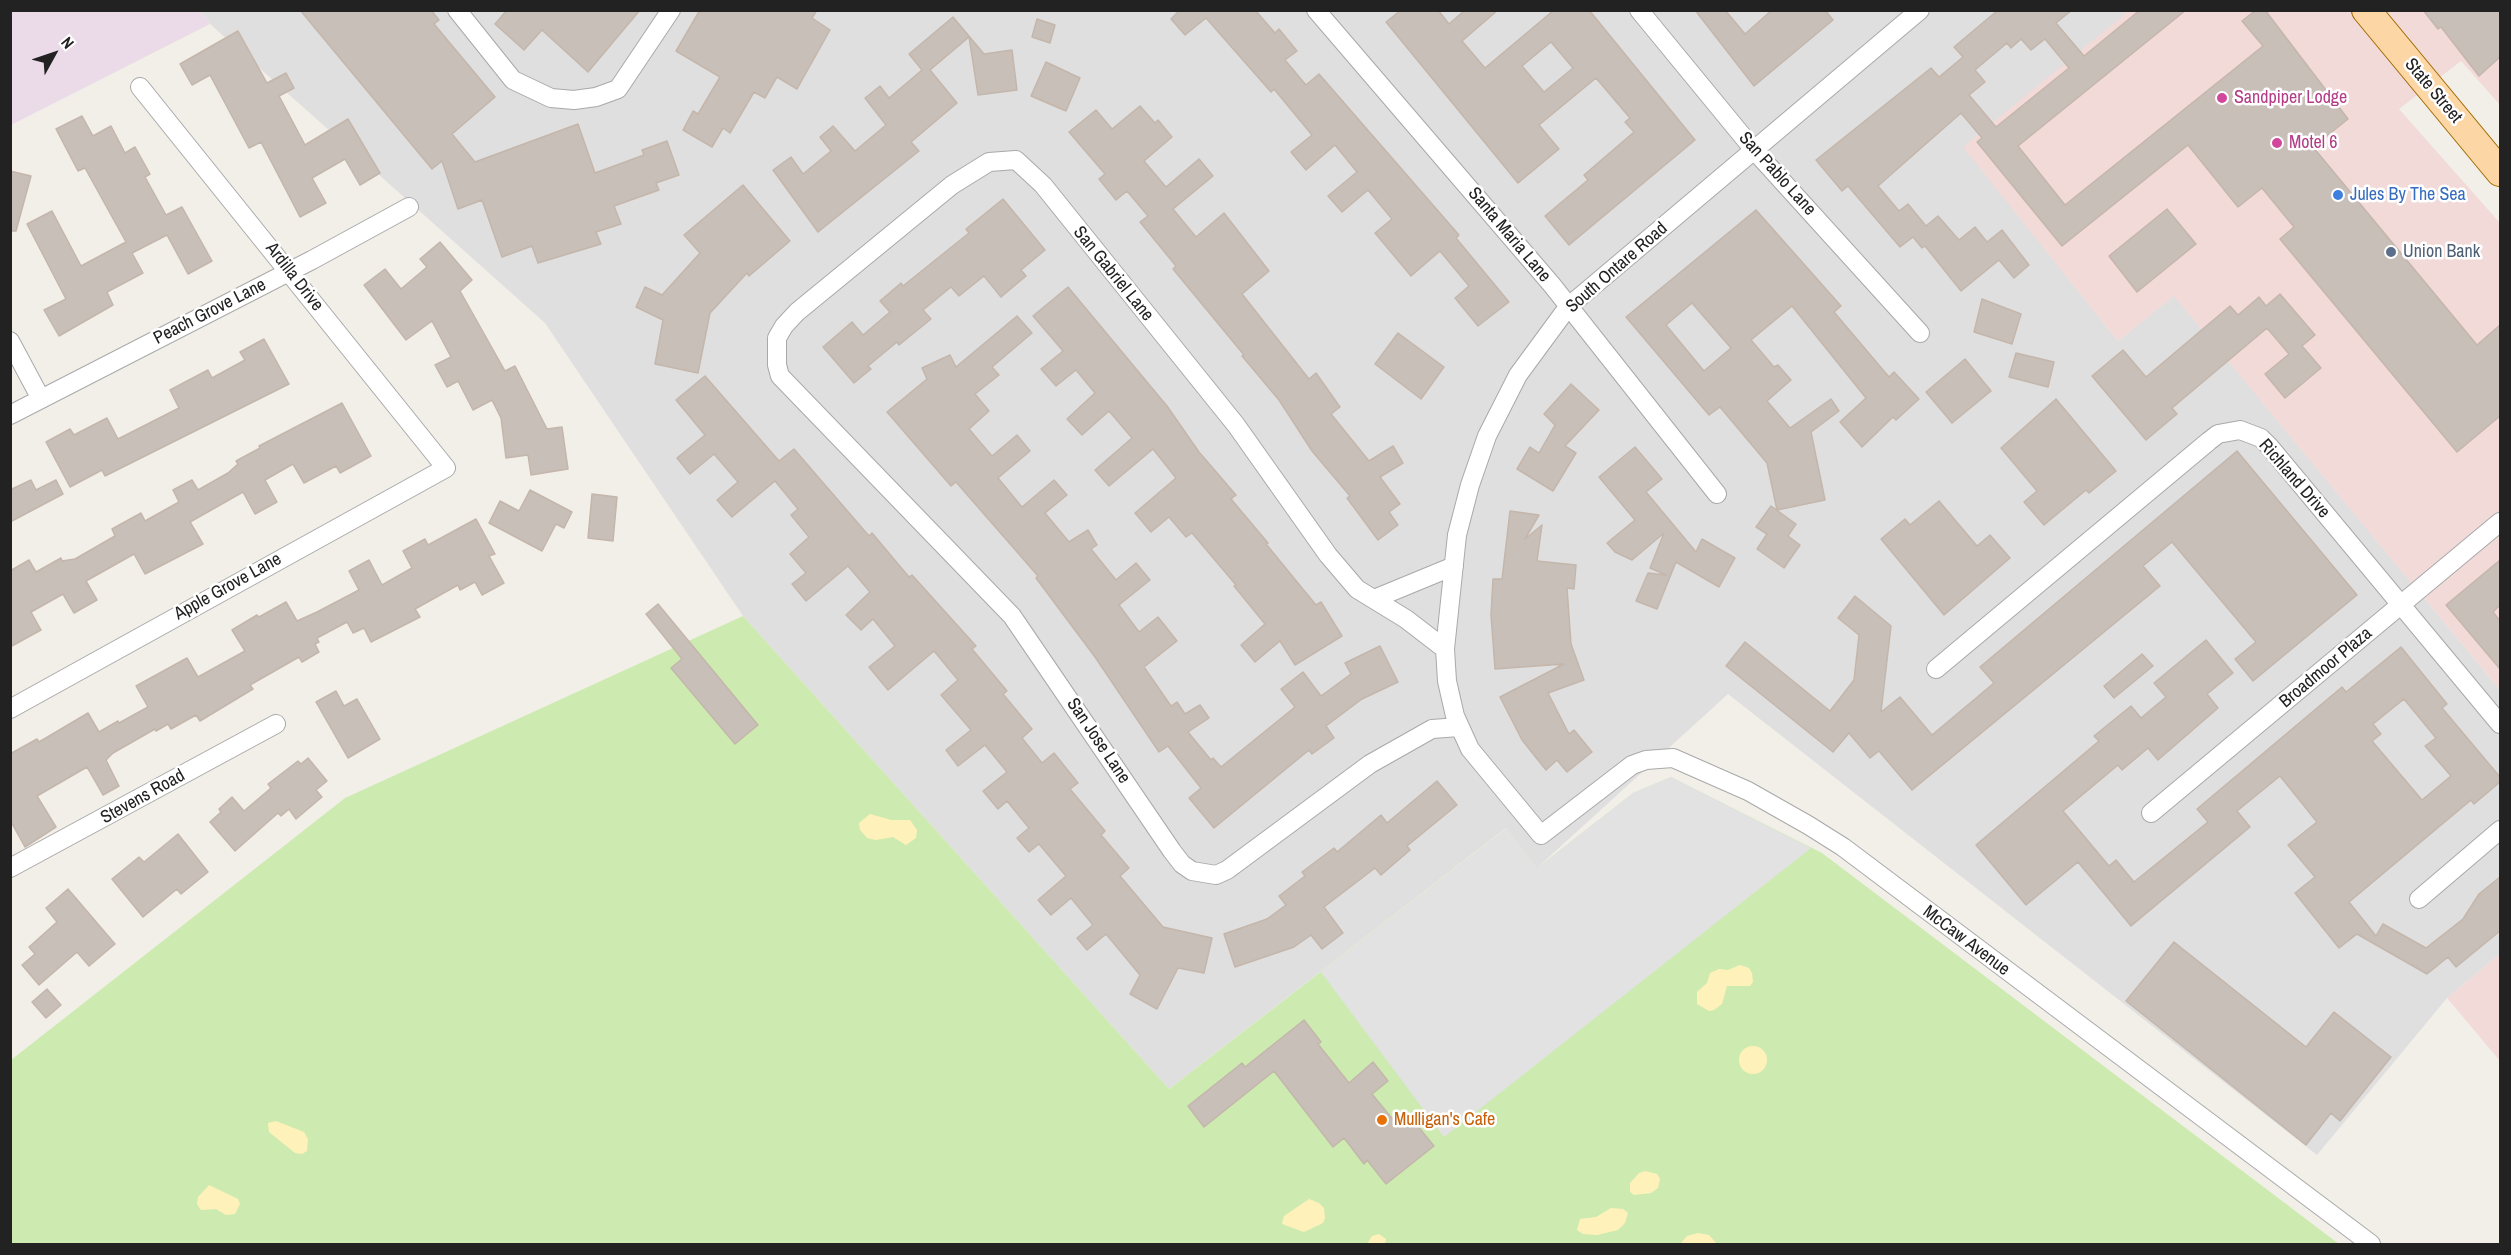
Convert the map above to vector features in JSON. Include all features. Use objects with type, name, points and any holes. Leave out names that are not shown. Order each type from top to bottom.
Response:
[{"type":"main road","name":"State Street","points":[[2366,10],[2500,172]]},
{"type":"street","points":[[457,10],[513,80],[532,91],[551,98],[574,100],[596,97],[618,88],[647,50],[671,10]]},
{"type":"street","name":"Santa Maria Lane","points":[[1316,10],[1537,268],[1717,494]]},
{"type":"street","name":"San Pablo Lane","points":[[1639,10],[1754,150],[1920,333]]},
{"type":"street","name":"South Ontare Road","points":[[1540,835],[1470,749],[1459,727],[1447,681],[1445,649],[1457,535],[1470,485],[1487,436],[1518,375],[1568,307],[1920,10]]},
{"type":"street","name":"Ardilla Drive","points":[[141,87],[446,468]]},
{"type":"street","name":"San Gabriel Lane","points":[[788,385],[780,376],[777,365],[777,338],[797,312],[952,185],[989,162],[1016,160],[1043,184],[1236,425],[1328,555],[1357,589],[1406,619],[1445,649]]},
{"type":"street","name":"Peach Grove Lane","points":[[10,415],[409,207]]},
{"type":"street","points":[[10,341],[41,399]]},
{"type":"street","name":"San Jose Lane","points":[[788,385],[1012,616],[1172,851],[1182,864],[1192,871],[1216,875],[1227,870],[1370,764],[1432,729],[1459,727]]},
{"type":"street","name":"Richland Drive","points":[[1936,669],[2209,441],[2229,431],[2251,433],[2269,446],[2500,724]]},
{"type":"street","name":"Apple Grove Lane","points":[[10,709],[446,468]]},
{"type":"street","name":"Broadmoor Plaza","points":[[2151,813],[2500,522]]},
{"type":"street","points":[[1374,599],[1454,566]]},
{"type":"street","name":"Stevens Road","points":[[10,868],[276,724]]},
{"type":"street","name":"McCaw Avenue","points":[[1540,835],[1621,772],[1646,759],[1673,758],[1748,791],[1844,847],[1947,928],[2371,1245]]},
{"type":"street","points":[[2418,899],[2500,830]]},
{"type":"shaded area","points":[[11,10],[201,11],[210,24],[11,125]]},
{"type":"shaded area","points":[[201,11],[2123,11],[2126,14],[1964,147],[2118,341],[2174,295],[2500,690],[2500,954],[2447,998],[2317,1155],[1728,694],[1537,868],[1506,828],[1169,1089],[743,616],[545,323],[210,24]]},
{"type":"shaded area","points":[[2123,11],[2500,11],[2500,105],[2461,61],[2399,109],[2500,223],[2500,690],[2174,296],[2118,341],[1963,147],[2125,14]]},
{"type":"shaded area","points":[[1671,777],[1811,848],[1444,1137],[1321,972],[1507,828],[1537,868],[1633,793]]},
{"type":"shaded area","points":[[2500,954],[2500,1061],[2447,998]]},
{"type":"green space","points":[[743,616],[1169,1089],[1507,828],[1537,868],[1633,793],[1671,777],[1822,853],[2339,1244],[11,1244],[11,1060],[345,798]]},
{"type":"sand","points":[[870,814],[891,820],[910,820],[917,830],[916,838],[906,845],[893,837],[876,840],[867,838],[860,830],[859,823]]},
{"type":"sand","points":[[1740,965],[1749,968],[1752,973],[1753,982],[1750,986],[1727,986],[1722,1004],[1714,1010],[1709,1011],[1697,1004],[1697,992],[1707,983],[1710,973]]},
{"type":"sand","points":[[1753,1046],[1763,1050],[1767,1060],[1763,1070],[1753,1074],[1743,1070],[1739,1060],[1743,1050]]},
{"type":"sand","points":[[276,1121],[304,1132],[308,1139],[307,1151],[302,1154],[295,1153],[269,1132],[268,1123]]},
{"type":"sand","points":[[1645,1171],[1657,1174],[1660,1179],[1658,1188],[1651,1193],[1634,1195],[1630,1192],[1630,1183],[1639,1173]]},
{"type":"sand","points":[[209,1185],[238,1199],[240,1204],[235,1214],[226,1215],[216,1209],[201,1210],[197,1204],[198,1197]]},
{"type":"sand","points":[[1309,1199],[1324,1208],[1323,1223],[1304,1232],[1282,1224],[1284,1216]]},
{"type":"sand","points":[[1611,1208],[1623,1209],[1628,1213],[1625,1223],[1618,1230],[1597,1235],[1583,1234],[1577,1230],[1580,1219],[1596,1217]]},
{"type":"sand","points":[[1698,1233],[1709,1235],[1717,1244],[1680,1244],[1687,1236]]},
{"type":"sand","points":[[1379,1234],[1386,1239],[1385,1244],[1367,1244],[1372,1236]]},
{"type":"building","points":[[300,10],[431,10],[439,20],[434,24],[495,97],[452,134],[475,162],[578,124],[595,173],[644,155],[642,150],[667,141],[679,175],[656,183],[659,190],[614,206],[621,224],[596,232],[601,244],[538,263],[532,246],[502,257],[482,200],[458,209],[442,161],[432,169]]},
{"type":"building","points":[[507,10],[640,10],[588,72],[542,30],[524,50],[495,24]]},
{"type":"building","points":[[700,10],[817,10],[812,18],[830,30],[797,89],[777,77],[765,98],[754,92],[730,133],[723,128],[712,147],[683,130],[693,111],[698,114],[720,77],[676,51]]},
{"type":"building","points":[[1180,10],[1255,10],[1275,33],[1279,29],[1297,51],[1285,60],[1306,85],[1319,74],[1459,235],[1456,238],[1509,302],[1478,326],[1455,298],[1469,286],[1440,251],[1411,276],[1375,233],[1392,219],[1368,190],[1342,212],[1328,196],[1357,172],[1335,145],[1306,170],[1291,152],[1312,135],[1274,89],[1271,92],[1206,18],[1185,35],[1171,19]]},
{"type":"building","points":[[1401,10],[1438,10],[1449,24],[1465,10],[1498,10],[1462,41],[1485,68],[1554,10],[1589,10],[1695,140],[1569,245],[1545,216],[1588,180],[1584,175],[1634,132],[1625,122],[1630,118],[1596,78],[1539,125],[1559,149],[1518,183],[1386,22]],"holes":[[[1551,42],[1573,68],[1544,92],[1522,66]]]},
{"type":"building","points":[[1695,10],[1725,10],[1745,34],[1772,10],[1825,10],[1833,20],[1754,86]]},
{"type":"building","points":[[1998,10],[2072,10],[2056,23],[2084,56],[2140,10],[2186,10],[2018,146],[2065,205],[2263,46],[2242,21],[2256,10],[2265,10],[2348,119],[2313,147],[2477,345],[2500,325],[2500,416],[2457,452],[2280,239],[2294,227],[2262,188],[2238,207],[2188,145],[2062,246],[1977,142],[1982,138],[1961,113],[1878,186],[1899,211],[1908,204],[1926,226],[1938,216],[1959,240],[1975,227],[1987,242],[2002,230],[2029,265],[2014,278],[1999,260],[1961,291],[1925,246],[1922,248],[1913,237],[1900,247],[1848,186],[1842,191],[1816,160],[1931,68],[1939,77],[1963,57],[1954,47]],"holes":[[[2021,39],[2031,50],[2045,39],[2069,68],[1996,127],[1969,95],[1985,82],[1975,70],[2007,43],[2011,48]]]},
{"type":"building","points":[[2423,10],[2500,10],[2500,57],[2479,76],[2441,27],[2438,29]]},
{"type":"building","points":[[953,17],[984,54],[1012,50],[1017,90],[978,95],[969,37],[930,70],[957,103],[911,142],[919,151],[818,232],[773,170],[791,157],[803,174],[831,151],[820,137],[833,126],[855,151],[886,125],[865,98],[880,86],[889,98],[922,70],[909,54]]},
{"type":"building","points":[[1037,19],[1055,25],[1050,43],[1032,37]]},
{"type":"building","points":[[238,31],[267,83],[286,73],[294,88],[279,96],[305,145],[348,119],[380,173],[360,185],[345,159],[312,178],[326,203],[300,217],[261,142],[249,148],[210,75],[192,85],[180,64]]},
{"type":"building","points":[[1046,62],[1080,78],[1066,111],[1031,96]]},
{"type":"building","points":[[1140,106],[1155,123],[1158,120],[1172,137],[1144,161],[1166,187],[1199,159],[1213,176],[1173,209],[1196,237],[1224,213],[1269,271],[1242,294],[1309,379],[1316,373],[1340,407],[1331,414],[1369,461],[1393,446],[1403,463],[1380,477],[1400,504],[1389,512],[1398,525],[1378,540],[1347,498],[1350,496],[1312,451],[1279,400],[1173,269],[1176,266],[1140,222],[1148,216],[1127,191],[1116,200],[1099,179],[1105,174],[1069,132],[1096,110],[1112,129]]},
{"type":"building","points":[[82,116],[93,136],[111,126],[125,153],[135,147],[150,174],[145,177],[166,215],[182,207],[212,261],[188,274],[167,235],[132,253],[143,273],[107,292],[113,305],[59,336],[44,310],[66,299],[27,224],[52,211],[81,266],[126,242],[85,168],[78,171],[56,129]]},
{"type":"building","points":[[10,171],[31,176],[16,231],[10,231]]},
{"type":"building","points":[[743,185],[790,241],[749,276],[747,273],[710,313],[698,373],[655,364],[663,320],[636,307],[645,287],[662,295],[700,253],[684,235]]},
{"type":"building","points":[[1003,199],[1045,250],[1021,270],[1026,276],[1001,297],[984,276],[959,296],[951,287],[923,310],[931,319],[899,345],[897,342],[868,366],[871,369],[854,383],[823,347],[852,322],[863,335],[890,312],[880,301],[901,283],[903,286],[969,233],[966,229]]},
{"type":"building","points":[[2167,209],[2196,244],[2137,292],[2109,256]]},
{"type":"building","points":[[1756,210],[1841,306],[1834,312],[1889,377],[1894,372],[1919,399],[1896,420],[1893,417],[1862,447],[1840,422],[1866,398],[1792,306],[1751,340],[1774,367],[1778,365],[1791,380],[1767,401],[1790,428],[1831,399],[1839,411],[1811,432],[1825,500],[1777,510],[1767,463],[1720,407],[1709,415],[1626,317]],"holes":[[[1692,303],[1731,348],[1704,371],[1666,325]]]},
{"type":"building","points":[[440,242],[472,280],[460,291],[505,371],[515,366],[547,429],[562,427],[568,469],[531,475],[528,455],[506,458],[501,418],[492,400],[473,410],[458,381],[447,387],[435,365],[451,357],[432,321],[406,340],[364,285],[385,269],[401,289],[427,267],[420,259]]},
{"type":"building","points":[[1068,287],[1167,406],[1199,452],[1236,495],[1231,499],[1268,543],[1266,544],[1316,605],[1321,602],[1342,636],[1295,665],[1280,641],[1255,662],[1241,645],[1265,624],[1234,586],[1236,585],[1192,533],[1186,537],[1169,517],[1151,532],[1135,513],[1176,478],[1153,449],[1109,486],[1095,470],[1132,438],[1109,411],[1082,435],[1067,419],[1095,393],[1076,370],[1056,386],[1041,369],[1063,351],[1033,316]]},
{"type":"building","points":[[2280,294],[2315,335],[2302,346],[2321,368],[2285,398],[2265,374],[2289,354],[2267,328],[2172,408],[2177,414],[2146,440],[2092,376],[2123,350],[2146,377],[2230,306],[2238,315],[2259,297],[2266,306]]},
{"type":"building","points":[[1982,299],[2021,314],[2012,344],[1974,332]]},
{"type":"building","points":[[1017,316],[1032,333],[992,367],[999,375],[975,394],[989,411],[969,429],[992,456],[1017,435],[1030,451],[998,478],[1022,507],[1054,480],[1067,495],[1045,513],[1069,542],[1088,530],[1097,545],[1091,549],[1116,580],[1136,563],[1150,580],[1119,605],[1139,632],[1158,617],[1177,641],[1144,667],[1171,706],[1177,702],[1185,714],[1200,705],[1209,718],[1188,732],[1211,760],[1213,758],[1221,767],[1295,707],[1281,689],[1303,672],[1321,696],[1351,674],[1345,663],[1380,646],[1398,682],[1362,699],[1326,726],[1334,738],[1312,754],[1309,750],[1214,828],[1189,798],[1201,788],[1168,746],[1159,752],[1095,657],[1036,578],[1038,576],[956,482],[951,486],[887,412],[927,379],[922,368],[950,355],[956,367]]},
{"type":"building","points":[[1398,333],[1444,367],[1421,399],[1375,364]]},
{"type":"building","points":[[264,339],[289,384],[105,476],[102,470],[70,487],[46,442],[70,429],[74,435],[107,418],[118,439],[179,408],[170,390],[208,370],[212,378],[245,360],[240,352]]},
{"type":"building","points":[[2016,353],[2054,362],[2048,387],[2009,377]]},
{"type":"building","points":[[1965,359],[1991,391],[1952,423],[1926,392]]},
{"type":"building","points":[[705,376],[779,461],[794,449],[869,536],[872,533],[909,577],[912,575],[976,646],[972,649],[1007,691],[1003,694],[1032,729],[1022,738],[1042,763],[1054,753],[1078,783],[1070,789],[1105,831],[1101,835],[1129,868],[1120,876],[1163,927],[1212,938],[1204,973],[1178,968],[1157,1009],[1130,994],[1140,975],[1106,934],[1087,950],[1077,938],[1093,925],[1071,898],[1051,915],[1038,900],[1066,876],[1039,844],[1029,852],[1017,838],[1029,828],[1007,801],[998,809],[983,791],[1007,772],[985,745],[958,766],[946,750],[971,730],[941,695],[958,680],[934,651],[888,690],[869,667],[895,646],[873,619],[861,630],[846,615],[870,592],[848,566],[806,601],[792,584],[806,573],[790,554],[809,537],[791,515],[798,509],[775,481],[732,517],[717,500],[738,482],[714,454],[690,474],[677,458],[705,435],[676,400]]},
{"type":"building","points":[[1571,384],[1599,410],[1565,446],[1576,453],[1553,491],[1517,469],[1530,447],[1539,453],[1555,425],[1544,414]]},
{"type":"building","points":[[2056,399],[2116,471],[2089,493],[2086,490],[2044,525],[2024,502],[2037,491],[2001,448]]},
{"type":"building","points":[[342,403],[371,456],[340,473],[336,466],[304,483],[293,464],[265,480],[277,502],[255,514],[243,492],[190,522],[203,544],[145,574],[134,554],[86,581],[97,600],[74,613],[63,594],[31,612],[41,630],[10,647],[10,571],[29,560],[36,572],[61,558],[62,561],[75,559],[115,536],[112,529],[141,513],[145,521],[179,502],[173,490],[192,480],[198,490],[228,473],[238,464],[236,461],[260,448],[259,446]]},
{"type":"building","points":[[1635,447],[1662,479],[1646,492],[1696,552],[1702,539],[1735,558],[1719,587],[1676,562],[1657,609],[1636,601],[1648,573],[1666,575],[1650,568],[1664,533],[1632,560],[1615,552],[1607,543],[1635,520],[1599,477]]},
{"type":"building","points":[[2237,451],[2357,595],[2253,681],[2235,659],[2256,642],[2172,542],[2143,566],[2160,586],[1912,790],[1879,751],[1870,758],[1849,733],[1833,752],[1726,666],[1745,642],[1830,711],[1854,680],[1859,635],[1838,618],[1855,596],[1891,626],[1881,712],[1900,697],[1932,735],[1994,683],[1980,667]]},
{"type":"building","points":[[31,480],[36,490],[56,480],[63,494],[10,522],[10,490]]},
{"type":"building","points":[[530,490],[572,512],[564,528],[556,524],[542,551],[489,523],[500,501],[519,511]]},
{"type":"building","points":[[592,494],[617,497],[613,541],[588,538]]},
{"type":"building","points":[[1939,501],[1977,546],[1990,535],[2010,558],[1944,615],[1881,539],[1905,519],[1910,525]]},
{"type":"building","points":[[1771,506],[1796,524],[1788,536],[1800,545],[1784,568],[1757,549],[1767,534],[1756,527]]},
{"type":"building","points":[[1510,511],[1539,515],[1525,539],[1542,525],[1537,561],[1576,565],[1574,589],[1567,588],[1571,644],[1584,680],[1548,693],[1569,734],[1574,730],[1592,752],[1567,772],[1557,760],[1546,770],[1522,740],[1500,697],[1564,664],[1495,669],[1491,615],[1493,579],[1502,579]]},
{"type":"building","points":[[476,519],[495,554],[489,556],[504,583],[482,595],[475,582],[460,590],[458,585],[415,609],[420,617],[371,642],[364,628],[353,633],[347,622],[317,638],[319,642],[315,644],[319,652],[302,662],[299,657],[250,685],[253,689],[200,721],[196,715],[171,729],[168,724],[113,753],[106,760],[119,786],[103,795],[87,767],[37,796],[56,827],[25,847],[10,820],[10,754],[37,739],[39,742],[88,713],[99,732],[118,721],[119,723],[148,707],[136,686],[187,658],[198,677],[245,651],[232,630],[257,615],[259,617],[286,602],[297,621],[317,612],[359,590],[349,571],[369,560],[382,585],[412,568],[403,551],[425,539],[428,545]]},
{"type":"building","points":[[2500,560],[2500,605],[2493,612],[2500,621],[2500,669],[2446,605]]},
{"type":"building","points":[[658,604],[758,725],[735,744],[671,668],[682,659],[646,614]]},
{"type":"building","points":[[2206,640],[2233,673],[2207,694],[2218,708],[2158,760],[2148,748],[2122,770],[2118,765],[2063,811],[2109,866],[2116,860],[2134,882],[2208,822],[2197,809],[2342,687],[2346,692],[2401,647],[2447,704],[2442,708],[2500,777],[2500,782],[2474,804],[2471,800],[2349,902],[2376,936],[2383,924],[2426,948],[2463,919],[2479,894],[2500,877],[2500,931],[2456,967],[2448,957],[2427,974],[2357,934],[2339,948],[2295,893],[2315,877],[2288,845],[2317,822],[2280,776],[2237,811],[2250,827],[2131,926],[2078,862],[2026,905],[1976,845],[2099,741],[2094,736],[2131,706],[2141,718],[2166,697],[2154,683]],"holes":[[[2404,699],[2436,738],[2425,746],[2451,776],[2422,800],[2372,741],[2381,734],[2373,724]]]},
{"type":"building","points":[[2142,654],[2153,666],[2114,698],[2104,686]]},
{"type":"building","points":[[336,691],[344,706],[357,699],[380,739],[348,758],[316,702]]},
{"type":"building","points":[[308,758],[327,781],[316,790],[322,797],[296,819],[289,809],[281,816],[278,813],[235,851],[210,822],[221,812],[219,809],[232,797],[244,811],[271,788],[268,784],[298,761],[301,764]]},
{"type":"building","points":[[1437,781],[1457,805],[1407,846],[1410,850],[1381,875],[1375,868],[1324,907],[1343,933],[1322,949],[1311,935],[1294,947],[1235,967],[1224,934],[1267,919],[1286,905],[1279,896],[1305,876],[1302,872],[1334,848],[1337,852],[1381,815],[1387,823]]},
{"type":"building","points":[[178,834],[208,872],[181,894],[177,889],[143,917],[112,879],[139,857],[144,862]]},
{"type":"building","points":[[68,889],[115,944],[89,966],[77,952],[39,985],[22,965],[35,954],[29,947],[57,922],[46,908]]},
{"type":"building","points":[[2174,942],[2306,1047],[2334,1012],[2391,1057],[2340,1121],[2331,1113],[2306,1145],[2126,1001]]},
{"type":"building","points":[[47,989],[61,1005],[46,1018],[32,1002]]},
{"type":"building","points":[[1304,1020],[1321,1042],[1318,1044],[1349,1083],[1373,1062],[1388,1081],[1372,1094],[1395,1122],[1407,1113],[1434,1146],[1386,1184],[1367,1160],[1364,1164],[1344,1138],[1333,1147],[1274,1071],[1204,1127],[1188,1106],[1242,1063],[1245,1067]]},
{"type":"place","name":"Sandpiper Lodge","points":[[2222,98]]},
{"type":"place","name":"Motel 6","points":[[2277,143]]},
{"type":"place","name":"Jules By The Sea","points":[[2338,195]]},
{"type":"place","name":"Union Bank","points":[[2391,252]]},
{"type":"place","name":"Mulligan's Cafe","points":[[1382,1120]]}]
